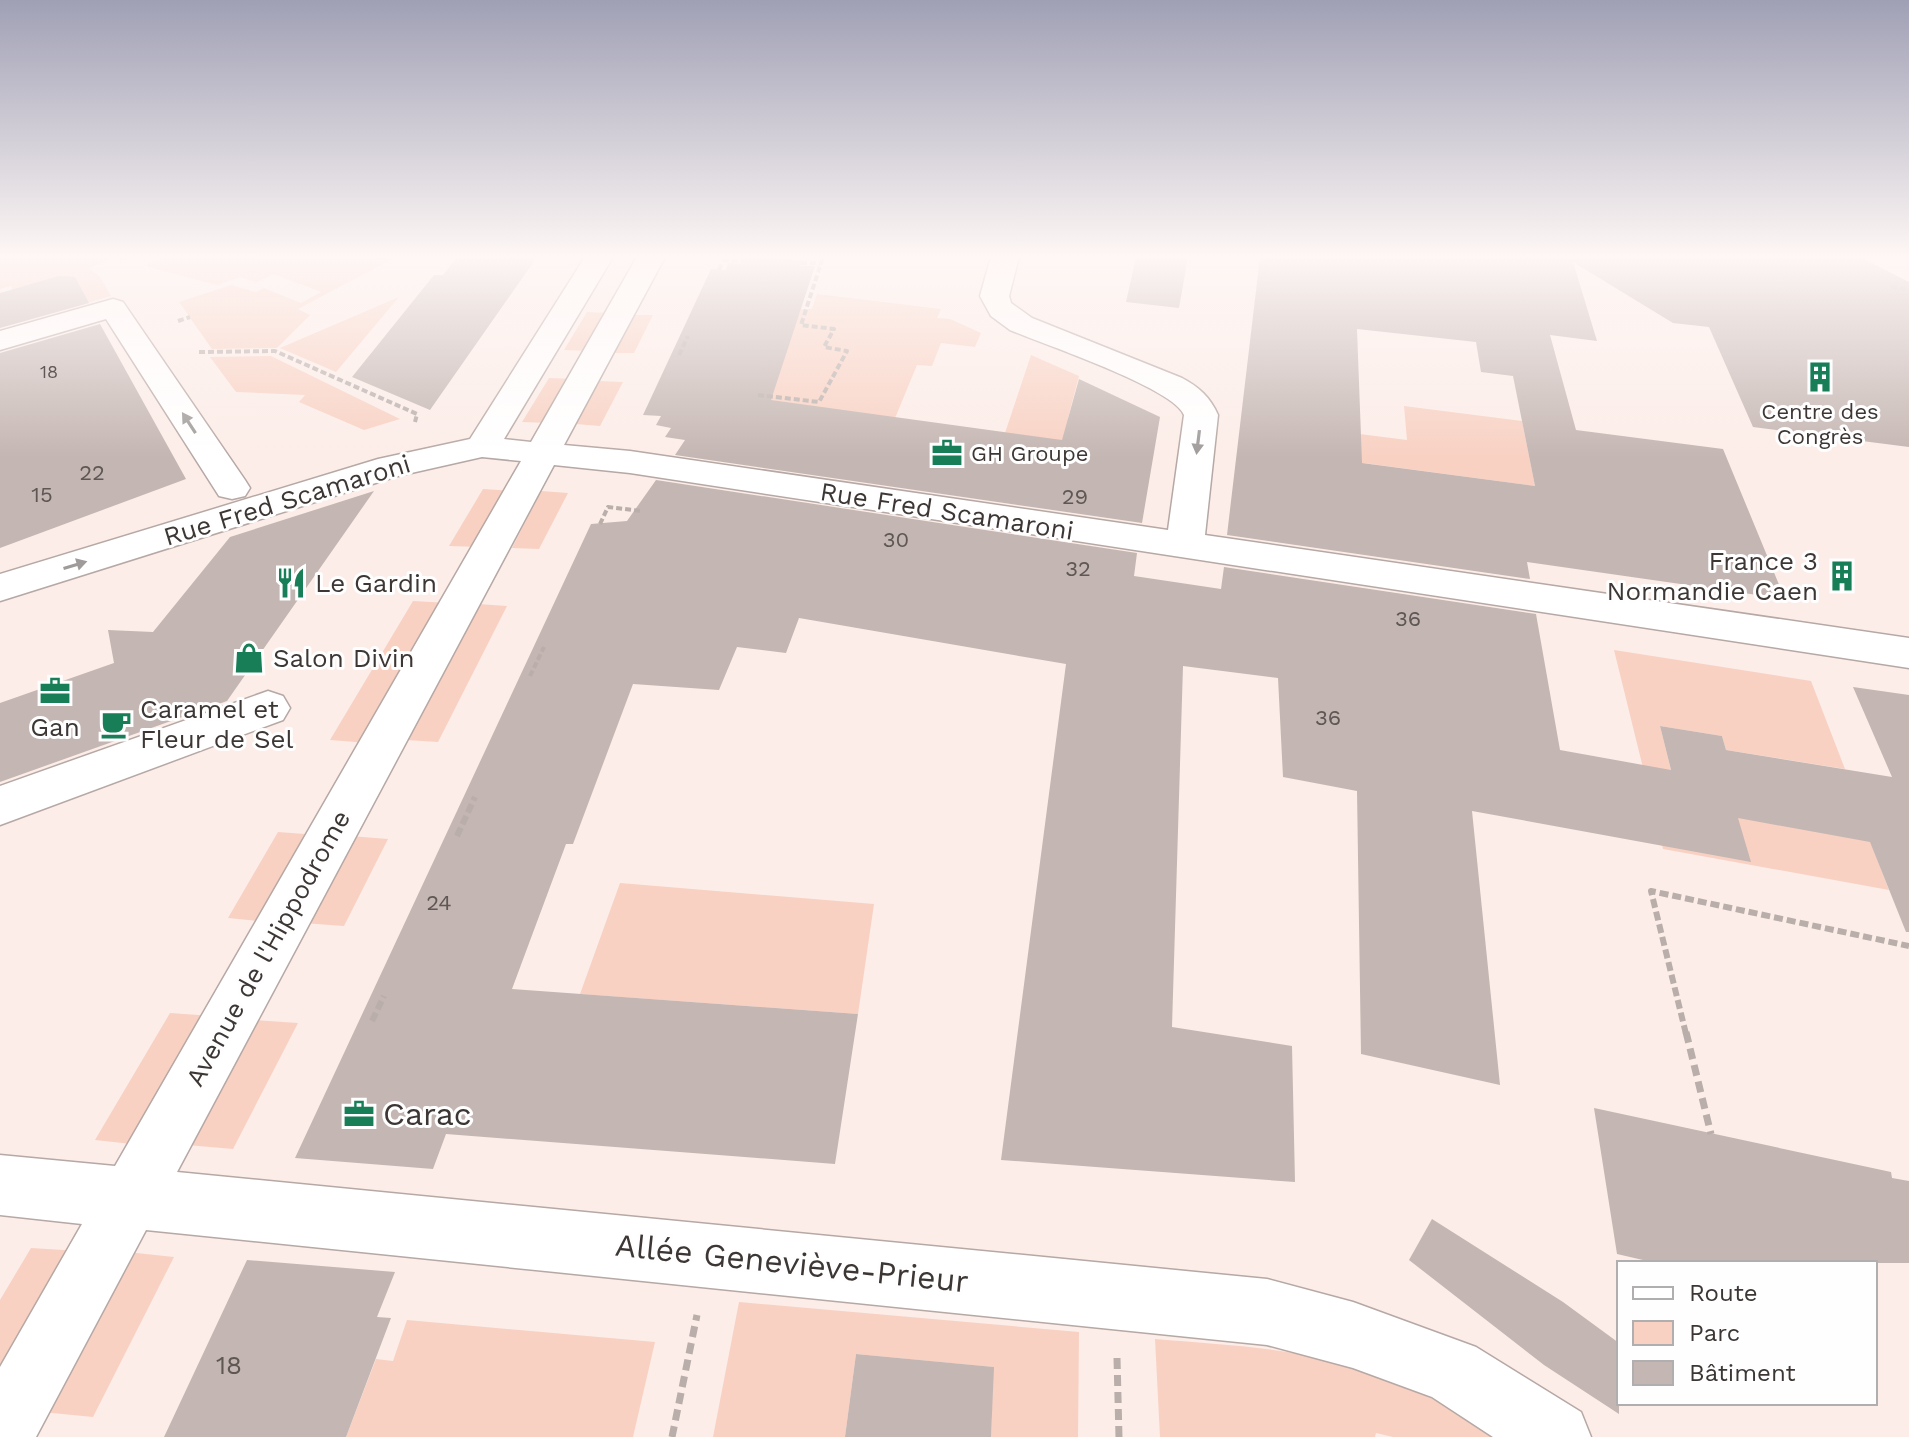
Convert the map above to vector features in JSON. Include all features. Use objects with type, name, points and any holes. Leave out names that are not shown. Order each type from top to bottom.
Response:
[{"type":"street","points":[[0,341],[58,324]]},
{"type":"street","points":[[124,324],[232,488]]},
{"type":"street","name":"Avenue de l'Hippodrome","points":[[522,451],[572,324]]},
{"type":"street","name":"Avenue de l'Hippodrome","points":[[0,1434],[130,1198],[522,451],[606,324]]},
{"type":"street","points":[[1021,324],[1164,382],[1186,393],[1198,405],[1201,415],[1185,547]]},
{"type":"street","points":[[0,560],[414,432],[452,435],[522,451]]},
{"type":"street","name":"Rue Fred Scamaroni","points":[[0,588],[390,467],[522,451],[630,462],[1909,653]]},
{"type":"street","points":[[0,806],[268,708]]},
{"type":"street","name":"Allée Geneviève-Prieur","points":[[0,1185],[1267,1312],[1353,1335],[1452,1371],[1556,1437]]},
{"type":"path","points":[[758,395],[819,402],[847,351],[824,347],[834,329],[801,324]]},
{"type":"path","points":[[679,355],[688,336]]},
{"type":"path","points":[[199,352],[275,351],[417,414],[414,432]]},
{"type":"path","points":[[600,524],[608,507],[641,511]]},
{"type":"path","points":[[530,676],[544,647]]},
{"type":"path","points":[[457,836],[475,797]]},
{"type":"path","points":[[1711,1134],[1651,891],[1909,946]]},
{"type":"path","points":[[372,1021],[384,996]]},
{"type":"path","points":[[672,1437],[709,1255]]},
{"type":"path","points":[[1116,1296],[1119,1437]]},
{"type":"green space","points":[[194,324],[301,324],[277,348],[212,349]]},
{"type":"green space","points":[[336,324],[376,324],[336,372],[280,348]]},
{"type":"green space","points":[[580,324],[605,324],[589,351],[564,350]]},
{"type":"green space","points":[[626,324],[648,324],[634,353],[611,353]]},
{"type":"green space","points":[[795,324],[961,324],[981,333],[975,347],[941,343],[932,366],[917,365],[893,423],[763,399]]},
{"type":"green space","points":[[1031,355],[1079,376],[1068,418],[1070,442],[1005,433]]},
{"type":"green space","points":[[271,356],[400,419],[364,430],[299,402],[305,395],[236,392],[210,357]]},
{"type":"green space","points":[[549,378],[575,379],[550,423],[522,422]]},
{"type":"green space","points":[[599,381],[623,382],[600,426],[576,424]]},
{"type":"green space","points":[[1404,406],[1522,421],[1535,486],[1311,456],[1312,428],[1407,440]]},
{"type":"green space","points":[[483,489],[513,491],[480,547],[449,546]]},
{"type":"green space","points":[[541,491],[568,493],[539,549],[512,548]]},
{"type":"green space","points":[[413,601],[448,603],[369,743],[330,740]]},
{"type":"green space","points":[[478,604],[507,606],[438,742],[406,740]]},
{"type":"green space","points":[[1614,650],[1811,681],[1845,769],[1726,750],[1722,736],[1660,726],[1680,807],[1869,838],[1889,890],[1663,849]]},
{"type":"green space","points":[[278,832],[318,835],[269,922],[228,918]]},
{"type":"green space","points":[[350,836],[388,839],[344,926],[303,923]]},
{"type":"green space","points":[[620,883],[874,904],[858,1014],[580,994]]},
{"type":"green space","points":[[170,1013],[213,1016],[141,1145],[95,1140]]},
{"type":"green space","points":[[253,1020],[298,1023],[233,1149],[187,1145]]},
{"type":"green space","points":[[31,1248],[80,1251],[0,1392],[0,1300]]},
{"type":"green space","points":[[127,1252],[174,1257],[93,1417],[42,1412]]},
{"type":"green space","points":[[739,1302],[1079,1332],[1078,1437],[991,1437],[993,1367],[856,1354],[845,1437],[713,1437]]},
{"type":"green space","points":[[407,1320],[655,1342],[633,1437],[346,1437],[376,1359],[393,1361]]},
{"type":"green space","points":[[1155,1339],[1269,1349],[1359,1368],[1443,1404],[1504,1437],[1393,1437],[1376,1433],[1375,1437],[1160,1437]]},
{"type":"building","points":[[100,324],[186,479],[0,548],[0,353]]},
{"type":"building","points":[[395,324],[490,324],[430,410],[352,377]]},
{"type":"building","points":[[685,324],[796,324],[771,400],[1062,440],[1079,379],[1160,417],[1142,523],[675,455],[685,440],[665,437],[671,428],[656,425],[661,416],[643,415]]},
{"type":"building","points":[[1252,324],[1592,324],[1597,341],[1550,335],[1576,430],[1723,449],[1785,599],[1527,562],[1530,579],[1227,535]],"holes":[[[1357,329],[1476,342],[1481,372],[1513,376],[1535,486],[1362,463]]]},
{"type":"building","points":[[1683,324],[1909,324],[1909,447],[1753,427],[1709,327]]},
{"type":"building","points":[[656,480],[1137,553],[1134,576],[1221,589],[1224,567],[1536,614],[1560,750],[1671,770],[1660,726],[1722,736],[1726,750],[1892,777],[1853,687],[1909,695],[1909,932],[1906,932],[1870,842],[1738,818],[1751,862],[1472,811],[1500,1085],[1361,1054],[1357,791],[1283,777],[1278,678],[1183,666],[1172,1027],[1292,1046],[1295,1182],[1001,1160],[1066,664],[799,618],[786,653],[737,647],[719,690],[633,684],[573,844],[566,844],[512,989],[858,1014],[835,1164],[446,1134],[433,1169],[295,1158],[591,524],[627,521]]},
{"type":"building","points":[[374,491],[227,701],[0,782],[0,703],[114,663],[108,630],[153,632],[230,537]]},
{"type":"building","points":[[1594,1108],[1891,1172],[1892,1178],[1909,1181],[1909,1263],[1647,1261],[1617,1254]]},
{"type":"building","points":[[1432,1219],[1563,1302],[1617,1342],[1619,1414],[1544,1365],[1409,1260]]},
{"type":"building","points":[[247,1260],[395,1272],[377,1317],[391,1318],[346,1437],[164,1437]]},
{"type":"building","points":[[856,1354],[994,1367],[991,1437],[845,1437]]},
{"type":"place","name":"Centre des Congrès","points":[[1820,377]]},
{"type":"place","name":"GH Groupe","points":[[947,453]]},
{"type":"place","name":"France 3 Normandie Caen","points":[[1842,576]]},
{"type":"place","name":"Le Gardin","points":[[291,583]]},
{"type":"place","name":"Salon Divin","points":[[249,658]]},
{"type":"place","name":"Gan","points":[[55,691]]},
{"type":"place","name":"Caramel et Fleur de Sel","points":[[116,724]]},
{"type":"place","name":"Carac","points":[[359,1114]]}]
